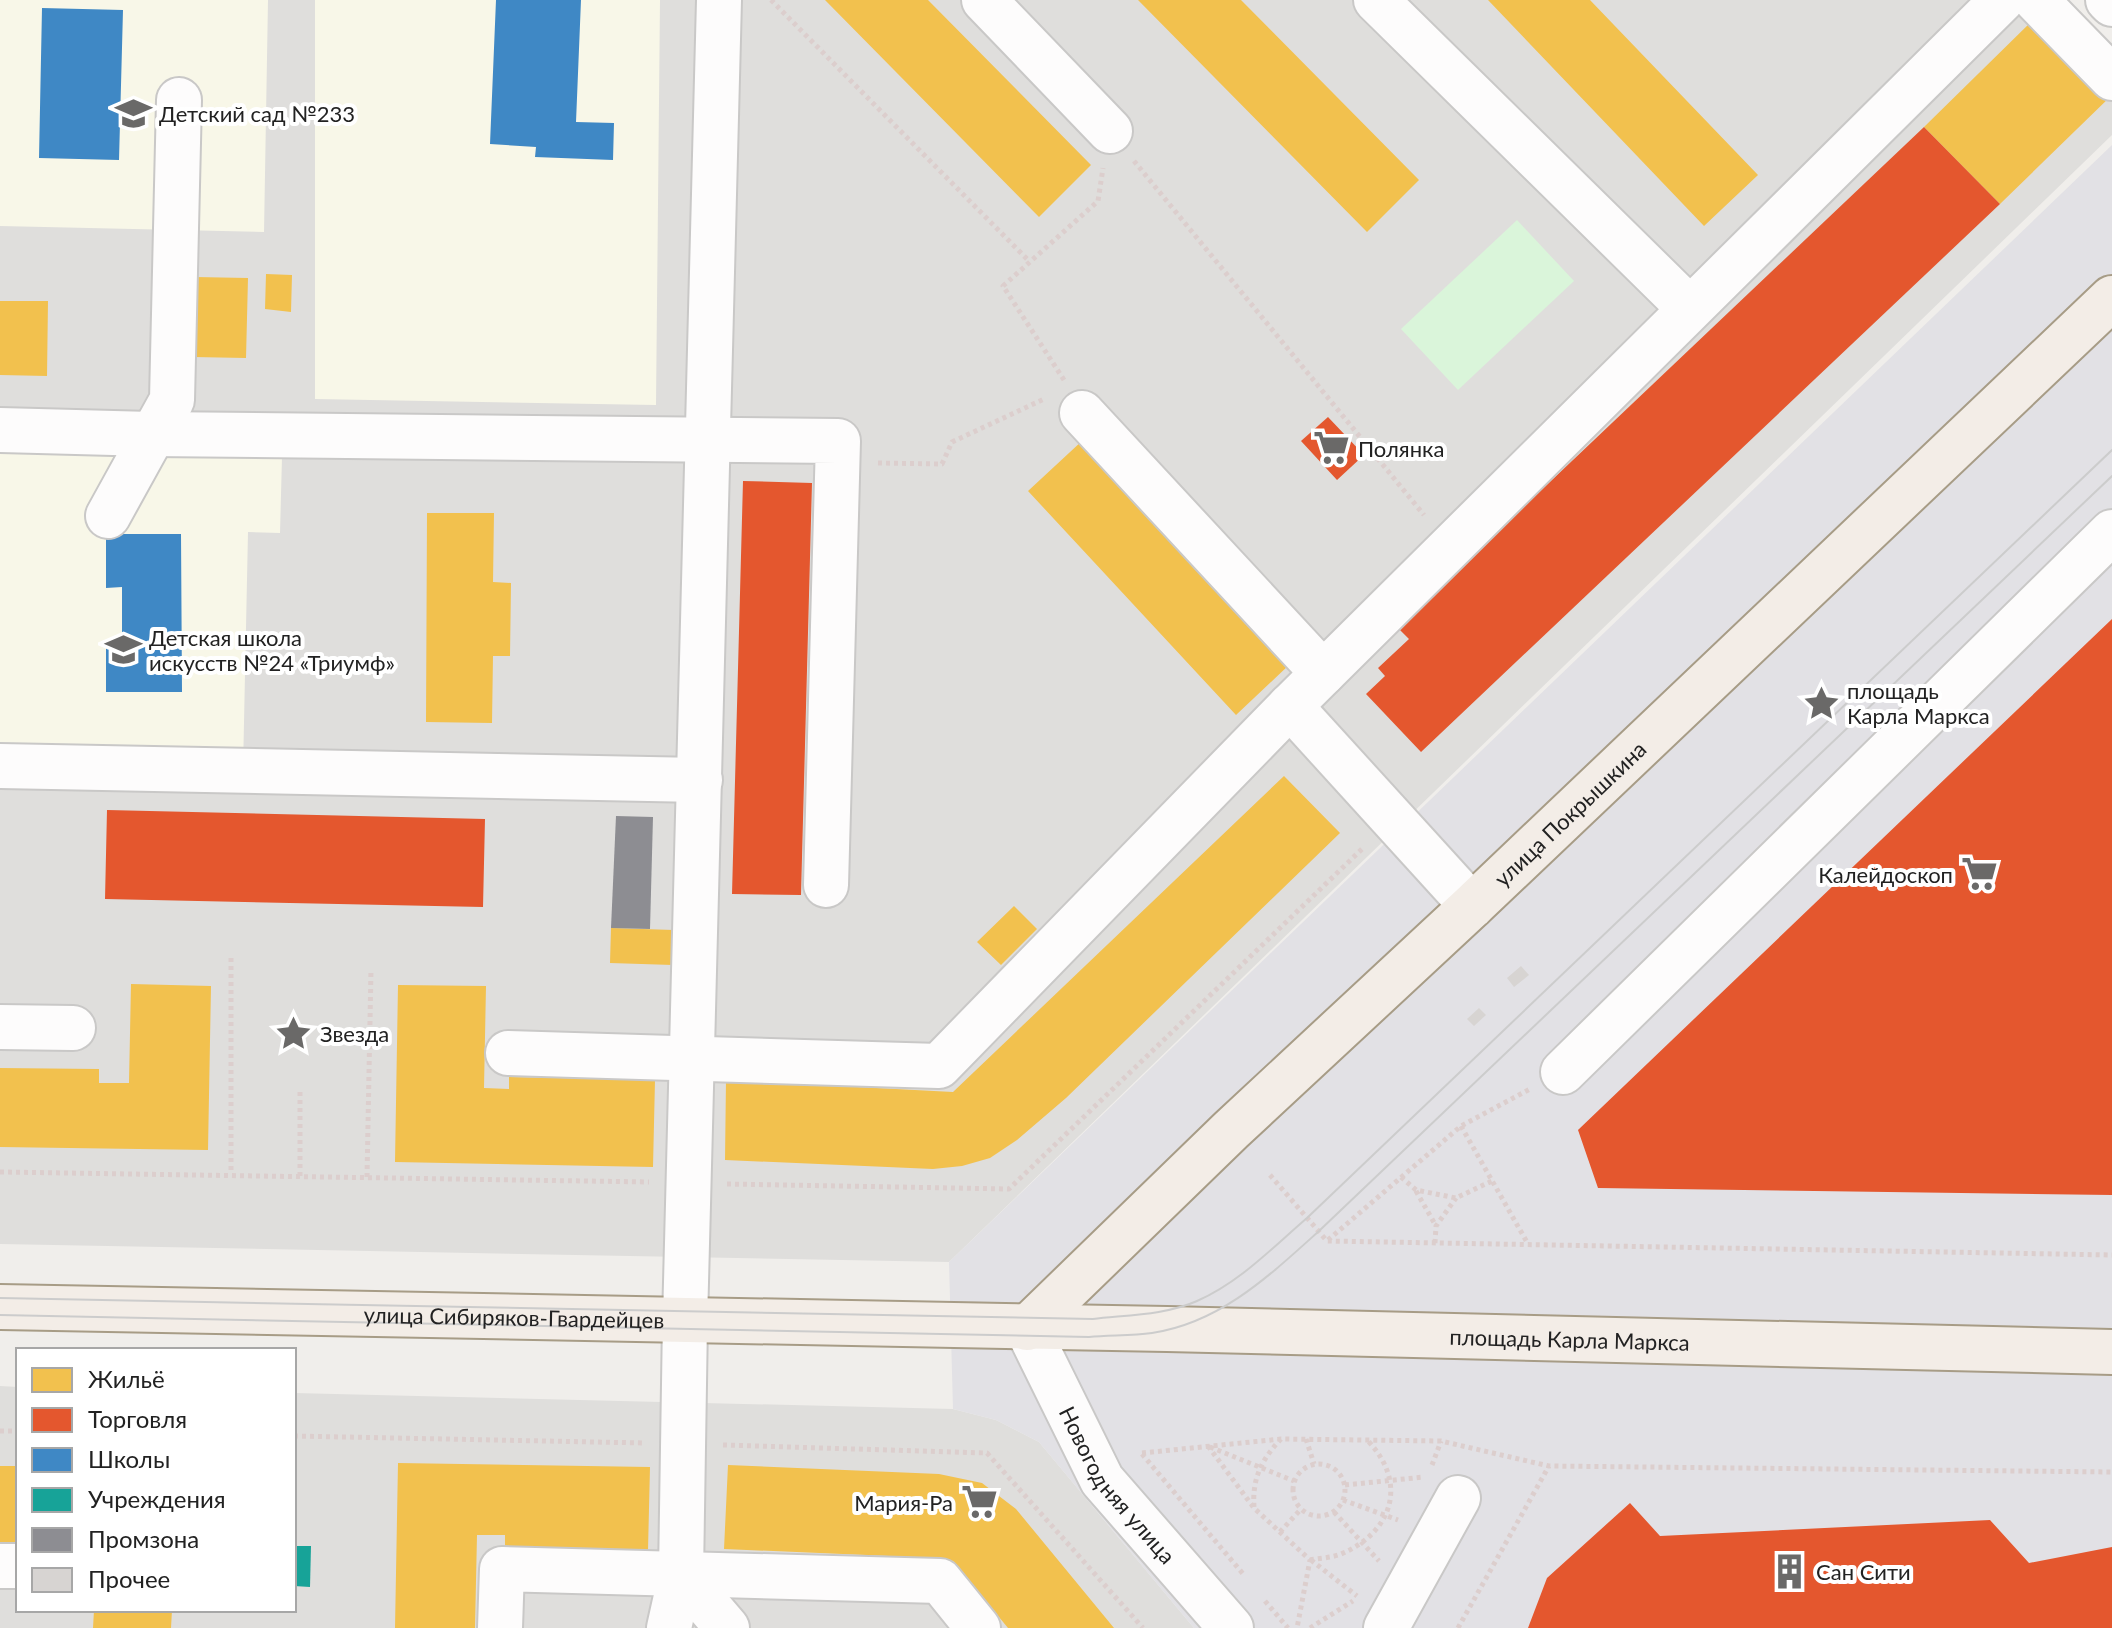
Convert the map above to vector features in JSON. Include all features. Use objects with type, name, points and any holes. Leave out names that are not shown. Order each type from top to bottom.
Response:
[{"type":"main road","name":"улица Покрышкина","points":[[1027,1328],[1231,1130],[2107,313]]},
{"type":"main road","name":"улица Сибиряков-Гвардейцев","points":[[0,1307],[1027,1328]]},
{"type":"main road","name":"площадь Карла Маркса","points":[[1027,1328],[2112,1352]]},
{"type":"street","points":[[669,1628],[681,1574],[719,0]]},
{"type":"street","points":[[984,0],[1110,131]]},
{"type":"street","points":[[1376,0],[1689,308]]},
{"type":"street","points":[[508,1053],[939,1066],[1290,706],[2002,0]]},
{"type":"street","points":[[2036,0],[2112,78]]},
{"type":"street","points":[[108,516],[172,400],[179,100]]},
{"type":"street","points":[[1075,400],[1323,673]]},
{"type":"street","points":[[0,430],[838,441],[826,885]]},
{"type":"street","points":[[1563,1072],[2112,532]]},
{"type":"street","points":[[1290,706],[1472,906]]},
{"type":"street","points":[[0,766],[700,780]]},
{"type":"street","points":[[0,1027],[73,1028]]},
{"type":"street","name":"Новогодняя улица","points":[[1027,1328],[1102,1480],[1231,1628]]},
{"type":"street","points":[[1372,1613],[1442,1487]]},
{"type":"street","points":[[500,1628],[502,1569],[940,1581],[978,1628]]},
{"type":"street","points":[[681,1574],[727,1628]]},
{"type":"path","points":[[771,0],[1028,260]]},
{"type":"path","points":[[837,463],[942,464],[952,442],[1075,400],[1003,286],[1028,260],[1098,201],[1110,131]]},
{"type":"path","points":[[1110,131],[1450,547]]},
{"type":"path","points":[[0,1172],[1009,1189],[1393,819]]},
{"type":"path","points":[[231,958],[231,1174]]},
{"type":"path","points":[[367,1177],[371,969]]},
{"type":"path","points":[[1327,1241],[1461,1126],[1563,1072]]},
{"type":"path","points":[[300,1092],[300,1176]]},
{"type":"path","points":[[1461,1126],[1529,1244]]},
{"type":"path","points":[[1270,1175],[1327,1241],[2112,1255]]},
{"type":"path","points":[[1401,1177],[1416,1190],[1436,1226]]},
{"type":"path","points":[[1435,1243],[1436,1226],[1456,1198],[1492,1181]]},
{"type":"path","points":[[1416,1190],[1456,1198]]},
{"type":"path","points":[[296,1436],[987,1453],[1143,1628]]},
{"type":"path","points":[[1254,1508],[1253,1487],[1260,1469],[1268,1452],[1281,1439]]},
{"type":"path","points":[[1249,1581],[1142,1453],[1281,1439],[1441,1441],[1549,1466],[2112,1472]]},
{"type":"path","points":[[1306,1439],[1314,1464]]},
{"type":"path","points":[[1310,1560],[1338,1555],[1360,1543],[1375,1533],[1385,1517],[1391,1497],[1389,1479],[1383,1457],[1367,1440]]},
{"type":"path","points":[[1207,1446],[1294,1481]]},
{"type":"path","points":[[1207,1446],[1254,1508],[1372,1613]]},
{"type":"path","points":[[1314,1464],[1332,1467],[1345,1485],[1343,1500],[1334,1512],[1322,1516],[1301,1509],[1293,1496],[1294,1481],[1303,1469],[1314,1464]]},
{"type":"path","points":[[1458,1628],[1549,1466]]},
{"type":"path","points":[[1345,1485],[1389,1479],[1442,1487]]},
{"type":"path","points":[[1343,1500],[1385,1517],[1404,1521]]},
{"type":"path","points":[[1280,1532],[1301,1509]]},
{"type":"path","points":[[1334,1512],[1382,1564]]},
{"type":"path","points":[[1297,1628],[1310,1560]]},
{"type":"path","points":[[1259,1593],[1288,1628]]},
{"type":"shaded area","points":[[0,0],[2015,0],[2112,85],[2112,135],[949,1262],[0,1244]]},
{"type":"shaded area","name":"Детский сад №233","points":[[0,0],[268,0],[264,232],[0,226]]},
{"type":"shaded area","points":[[315,0],[660,0],[656,405],[315,399]]},
{"type":"shaded area","name":"площадь Карла Маркса","points":[[2112,145],[2112,1628],[1194,1628],[1039,1442],[996,1420],[953,1409],[949,1262]]},
{"type":"shaded area","name":"Детская школа искусств №24 «Триумф»","points":[[0,451],[282,457],[280,533],[248,532],[243,770],[0,767]]},
{"type":"shaded area","points":[[0,1386],[16,1387],[16,1612],[296,1612],[296,1393],[953,1409],[996,1420],[1039,1442],[1194,1628],[0,1628]]},
{"type":"green space","points":[[1517,220],[1574,281],[1458,390],[1401,329]]},
{"type":"building: Жильё","points":[[825,0],[928,0],[1091,165],[1039,217]]},
{"type":"building: Жильё","points":[[1138,0],[1241,0],[1419,180],[1367,232]]},
{"type":"building: Жильё","points":[[1488,0],[1590,0],[1758,175],[1704,226]]},
{"type":"building: Жильё","points":[[2036,17],[2112,95],[2000,204],[1924,127]]},
{"type":"building: Жильё","points":[[266,274],[292,275],[291,312],[265,309]]},
{"type":"building: Жильё","points":[[195,277],[248,278],[246,358],[193,357]]},
{"type":"building: Жильё","points":[[0,301],[48,301],[47,376],[0,375]]},
{"type":"building: Жильё","points":[[1083,440],[1290,664],[1236,715],[1028,491]]},
{"type":"building: Жильё","points":[[427,513],[494,513],[493,582],[511,583],[510,656],[493,656],[492,723],[426,722]]},
{"type":"building: Жильё","points":[[1284,776],[1340,833],[1066,1098],[1017,1140],[990,1158],[962,1166],[933,1169],[725,1160],[726,1080],[953,1092]]},
{"type":"building: Жильё","points":[[1014,906],[1037,929],[1001,965],[977,942]]},
{"type":"building: Жильё","points":[[611,928],[674,930],[673,965],[610,963]]},
{"type":"building: Жильё","points":[[131,984],[211,986],[208,1150],[0,1147],[0,1068],[99,1069],[99,1083],[129,1083]]},
{"type":"building: Жильё","points":[[398,985],[486,986],[484,1088],[509,1089],[509,1077],[655,1080],[653,1167],[395,1162]]},
{"type":"building: Жильё","points":[[398,1463],[650,1467],[648,1550],[505,1548],[505,1535],[477,1535],[475,1628],[395,1628]]},
{"type":"building: Жильё","points":[[728,1465],[939,1474],[982,1483],[1016,1509],[1114,1628],[1008,1628],[953,1561],[724,1549]]},
{"type":"building: Жильё","points":[[0,1466],[16,1466],[16,1549],[0,1549]]},
{"type":"building: Жильё","points":[[94,1612],[172,1612],[171,1628],[93,1628]]},
{"type":"building: Торговля","points":[[1924,127],[2000,204],[1421,752],[1366,694],[1385,676],[1378,668],[1409,639],[1397,627]]},
{"type":"building: Торговля","name":"Полянка","points":[[1328,417],[1364,455],[1337,480],[1301,441]]},
{"type":"building: Торговля","points":[[743,481],[812,483],[801,895],[732,894]]},
{"type":"building: Торговля","name":"Калейдоскоп","points":[[2112,619],[2112,1195],[1598,1188],[1578,1130]]},
{"type":"building: Торговля","points":[[107,810],[485,819],[483,907],[105,899]]},
{"type":"building: Торговля","name":"Сан Сити","points":[[1630,1503],[1660,1536],[1990,1520],[2029,1563],[2112,1547],[2112,1628],[1528,1628],[1547,1578]]},
{"type":"building: Школы","points":[[496,0],[581,0],[576,122],[614,123],[613,160],[535,157],[536,147],[490,144]]},
{"type":"building: Школы","points":[[42,8],[123,10],[119,160],[39,158]]},
{"type":"building: Школы","points":[[106,534],[181,534],[182,692],[106,692],[106,644],[122,644],[122,587],[106,588]]},
{"type":"building: Учреждения","points":[[296,1546],[311,1546],[310,1587],[296,1586]]},
{"type":"building: Промзона","points":[[616,816],[653,817],[650,929],[611,928]]},
{"type":"building: Прочее","points":[[1521,966],[1529,975],[1514,987],[1507,978]]},
{"type":"building: Прочее","points":[[1479,1008],[1486,1015],[1474,1026],[1467,1019]]},
{"type":"tram line","points":[[0,1298],[1093,1319],[1185,1306],[1213,1293],[1241,1274],[1307,1218],[2112,450]]},
{"type":"tram line","points":[[0,1315],[1089,1337],[1152,1333],[1200,1319],[1242,1295],[1319,1231],[2112,476]]},
{"type":"place","name":"Детский сад №233","points":[[133,113]]},
{"type":"place","name":"Полянка","points":[[1332,448]]},
{"type":"place","name":"Детская школа искусств №24 «Триумф»","points":[[123,650]]},
{"type":"place","name":"площадь Карла Маркса","points":[[1821,703]]},
{"type":"place","name":"Калейдоскоп","points":[[1979,874]]},
{"type":"place","name":"Звезда","points":[[294,1033]]},
{"type":"place","name":"Мария-Ра","points":[[979,1502]]},
{"type":"place","name":"Сан Сити","points":[[1790,1571]]}]
